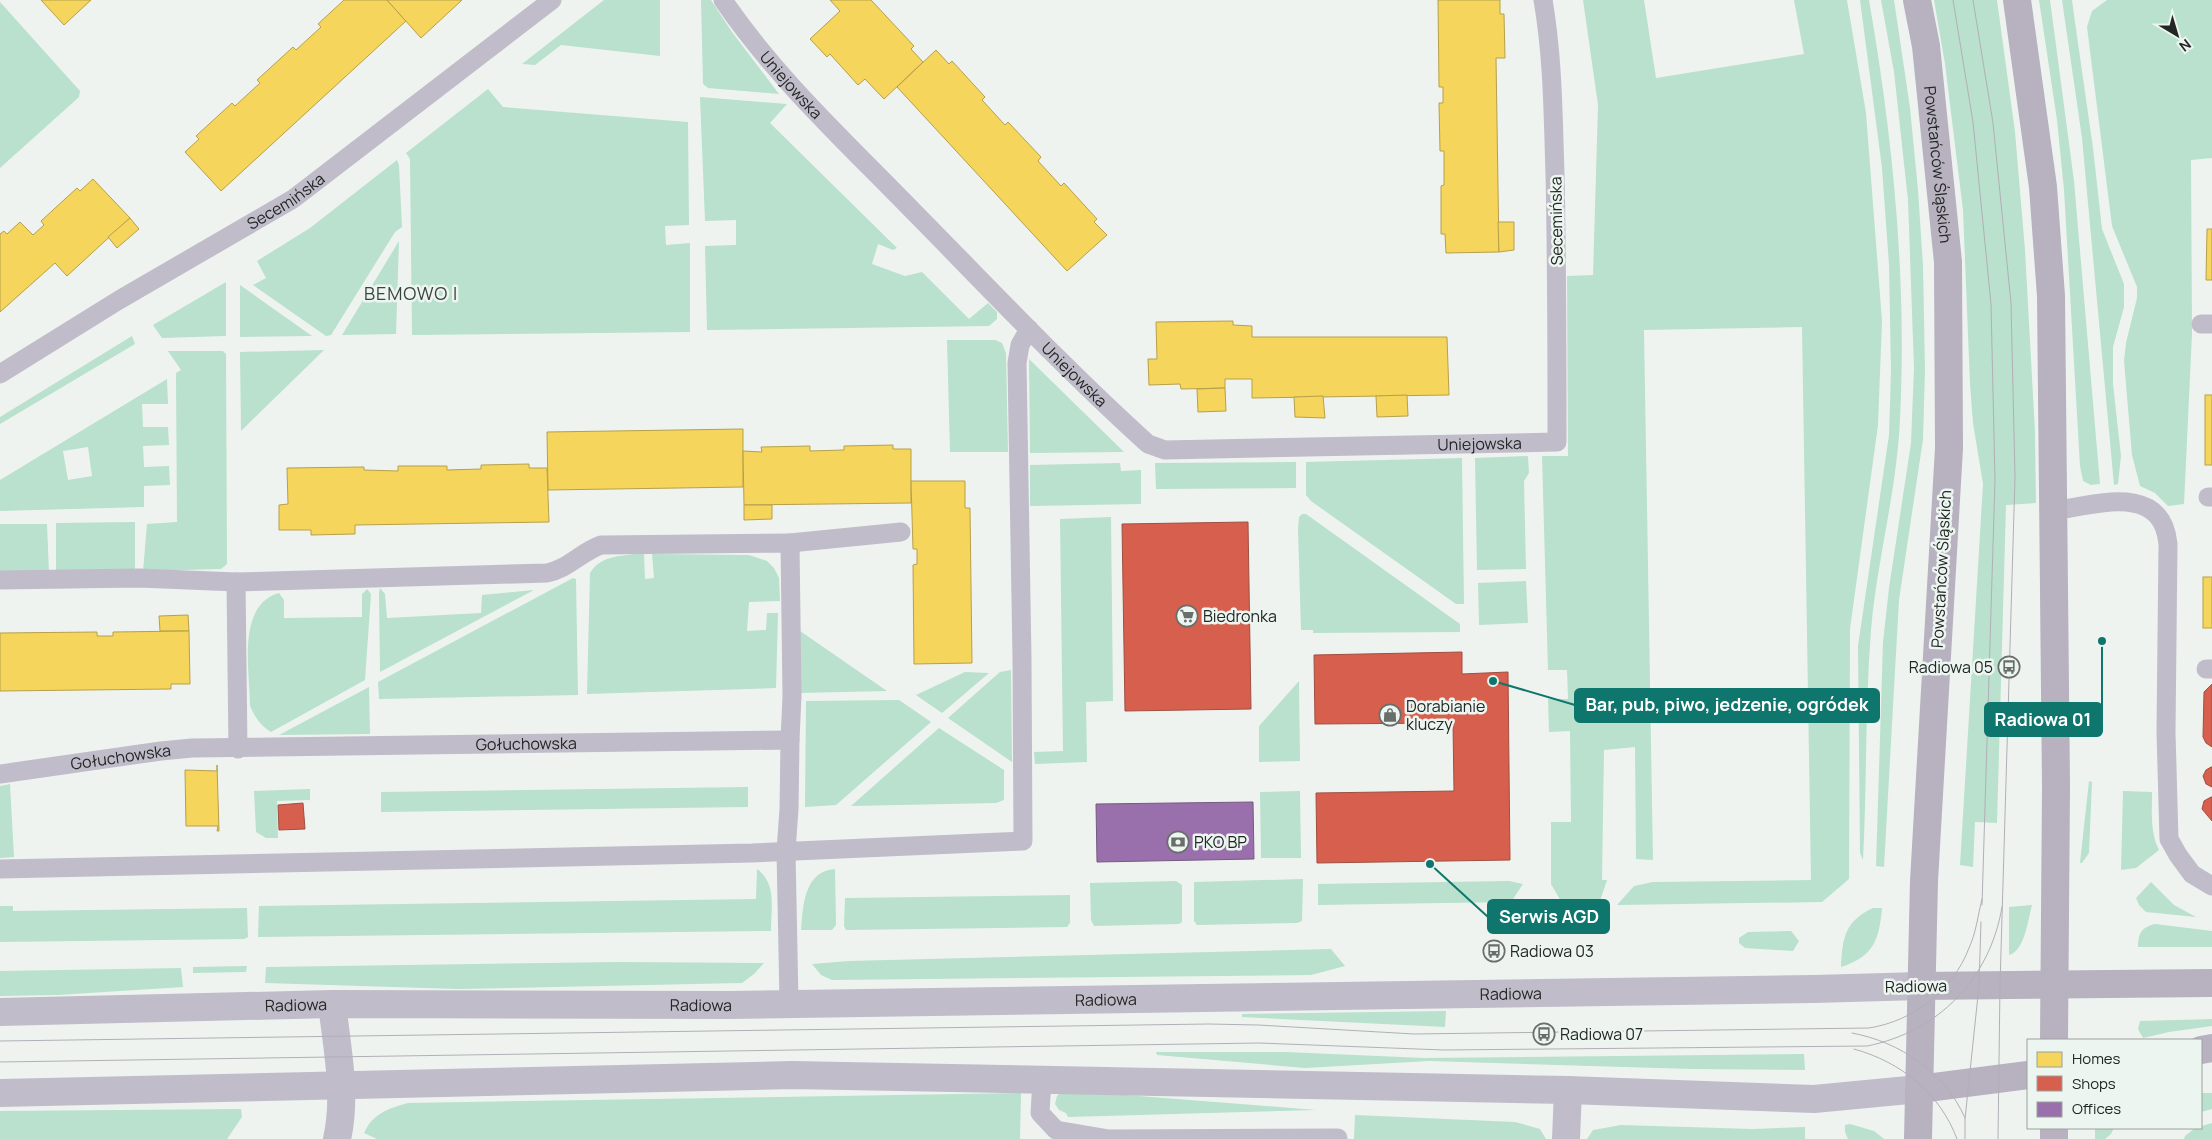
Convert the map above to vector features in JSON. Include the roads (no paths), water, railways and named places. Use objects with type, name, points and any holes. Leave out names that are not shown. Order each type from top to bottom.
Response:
[{"type":"main road","name":"Powstańców Śląskich","points":[[1917,0],[1926,46],[1948,262],[1949,448],[1925,847],[1918,1139]]},
{"type":"main road","points":[[2017,0],[2042,187],[2051,296],[2054,1039]]},
{"type":"main road","name":"Radiowa","points":[[1921,986],[2212,983]]},
{"type":"main road","points":[[1919,1089],[2027,1075]]},
{"type":"street","name":"Radiowa","points":[[0,1012],[332,1004],[729,1005],[789,1002],[1765,990],[1921,986]]},
{"type":"street","points":[[332,1004],[341,1086],[340,1123],[337,1139]]},
{"type":"street","points":[[0,1093],[792,1076],[1568,1090],[1814,1099],[1919,1089]]},
{"type":"street","points":[[1566,1139],[1568,1090]]},
{"type":"lane","name":"Secemińska","points":[[0,374],[120,300],[293,199],[552,0]]},
{"type":"lane","name":"Uniejowska","points":[[723,0],[736,19],[792,87],[1029,329],[1143,440],[1155,448],[1165,450],[1558,442]]},
{"type":"lane","name":"Secemińska","points":[[1543,0],[1550,41],[1552,86],[1557,263],[1558,442]]},
{"type":"lane","points":[[0,869],[786,852],[1023,841],[1022,649],[1016,363],[1020,345],[1029,329]]},
{"type":"lane","points":[[2053,511],[2129,501],[2149,508],[2163,522],[2168,544],[2166,732],[2169,839],[2192,874],[2212,886]]},
{"type":"lane","points":[[0,580],[139,578],[236,582],[547,574],[564,568],[584,553],[601,545],[790,543],[901,532]]},
{"type":"lane","points":[[789,1002],[786,852],[792,696],[790,543]]},
{"type":"lane","points":[[236,582],[238,749]]},
{"type":"lane","name":"Gołuchowska","points":[[0,774],[162,750],[790,740]]},
{"type":"lane","points":[[1042,1080],[1040,1113],[1056,1130],[1109,1139],[1338,1138]]},
{"type":"tram line","points":[[1953,0],[1973,122],[1991,304],[1995,480],[1982,905]]},
{"type":"tram line","points":[[1973,0],[1993,123],[2011,303],[2015,477],[2000,985],[1998,1139]]},
{"type":"tram line","points":[[0,1041],[1209,1024],[1414,1034],[1869,1028],[1886,1024],[1916,1011],[1942,990],[1953,977],[1969,948],[1982,899]]},
{"type":"tram line","points":[[0,1062],[1259,1043],[1444,1050],[1867,1046],[1893,1039],[1916,1028],[1938,1015],[1957,998],[1973,979],[1986,957],[1996,933],[2002,907]]},
{"type":"tram line","points":[[1965,1139],[1965,1119],[1979,986],[1981,922]]},
{"type":"tram line","points":[[1852,1033],[1870,1037],[1887,1044],[1919,1062],[1946,1087],[1965,1118]]},
{"type":"tram line","points":[[1854,1049],[1888,1062],[1917,1082],[1940,1107],[1950,1122],[1957,1139]]},
{"type":"place","name":"Biedronka","points":[[1187,616]]},
{"type":"place","name":"Radiowa 01","points":[[2102,641]]},
{"type":"place","name":"Radiowa 05","points":[[2009,667]]},
{"type":"place","name":"Bar, pub, piwo, jedzenie, ogródek","points":[[1493,681]]},
{"type":"place","name":"Dorabianie kluczy","points":[[1390,715]]},
{"type":"place","name":"PKO BP","points":[[1178,842]]},
{"type":"place","name":"Serwis AGD","points":[[1430,864]]},
{"type":"place","name":"Radiowa 03","points":[[1494,951]]},
{"type":"place","name":"Radiowa 07","points":[[1544,1034]]},
{"type":"district","name":"BEMOWO I","points":[[411,294]]}]
